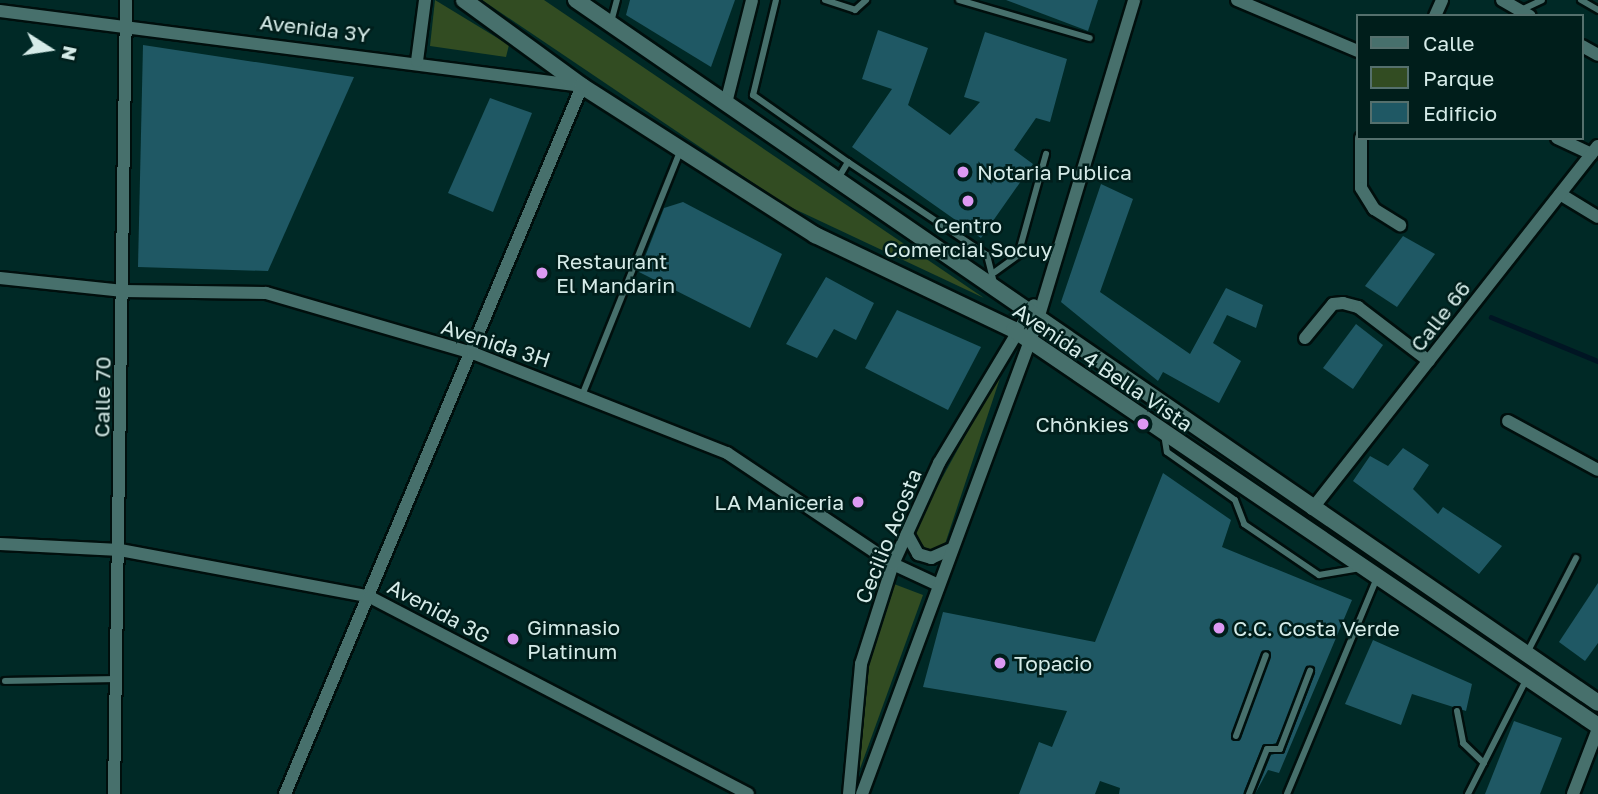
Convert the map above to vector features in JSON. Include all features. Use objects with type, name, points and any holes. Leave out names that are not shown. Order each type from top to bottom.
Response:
[{"type":"street","name":"Calle 70","points":[[114,794],[120,550],[126,0]]},
{"type":"street","points":[[417,61],[425,0]]},
{"type":"street","name":"Avenida 4 Bella Vista","points":[[464,0],[582,86],[682,147],[815,235],[1014,330],[1598,727]]},
{"type":"street","name":"Avenida 4 Bella Vista","points":[[576,0],[1030,318],[1598,703]]},
{"type":"street","points":[[726,103],[752,0]]},
{"type":"street","points":[[862,794],[936,584],[1030,341],[1030,318],[1038,301],[1134,0]]},
{"type":"street","points":[[1237,0],[1356,50]]},
{"type":"street","points":[[1502,0],[1525,13]]},
{"type":"street","name":"Avenida 3Y","points":[[0,11],[125,23],[417,61],[582,86]]},
{"type":"street","points":[[285,794],[473,354],[582,86]]},
{"type":"street","points":[[1361,140],[1361,188],[1374,209],[1400,225]]},
{"type":"street","points":[[1563,140],[1595,150]]},
{"type":"street","name":"Calle 66","points":[[1312,509],[1595,150]]},
{"type":"street","points":[[1560,194],[1598,216]]},
{"type":"street","name":"Avenida 3H","points":[[0,278],[123,290],[266,293],[473,354],[583,393],[727,453],[893,564],[936,584]]},
{"type":"street","points":[[1305,338],[1333,304],[1343,303],[1358,307],[1429,361]]},
{"type":"street","name":"Cecilio Acosta","points":[[849,794],[861,664],[893,564],[906,534],[1014,330],[1030,318]]},
{"type":"street","points":[[1508,421],[1598,470]]},
{"type":"street","points":[[906,534],[918,554],[931,558],[949,550]]},
{"type":"street","name":"Avenida 3G","points":[[0,544],[120,550],[370,597],[748,794]]},
{"type":"street","points":[[1573,794],[1598,727]]},
{"type":"lane","points":[[611,24],[617,0]]},
{"type":"lane","points":[[776,0],[752,95],[987,255],[995,272],[994,293]]},
{"type":"lane","points":[[825,0],[856,10],[866,0]]},
{"type":"lane","points":[[959,0],[1090,38]]},
{"type":"lane","points":[[1525,13],[1542,0]]},
{"type":"lane","points":[[1581,0],[1598,10]]},
{"type":"lane","points":[[583,393],[682,147]]},
{"type":"lane","points":[[995,272],[1018,255],[1046,154]]},
{"type":"lane","points":[[836,180],[848,162]]},
{"type":"lane","points":[[1164,433],[1167,452],[1235,500],[1244,524],[1319,575],[1362,568]]},
{"type":"lane","points":[[1526,655],[1576,558]]},
{"type":"lane","points":[[1287,794],[1377,578]]},
{"type":"lane","points":[[1236,736],[1266,655]]},
{"type":"lane","points":[[1249,794],[1267,749],[1280,748],[1310,671]]},
{"type":"lane","points":[[1468,794],[1527,678]]},
{"type":"lane","points":[[5,681],[117,679]]},
{"type":"lane","points":[[1457,711],[1463,743],[1484,763]]},
{"type":"green space","points":[[435,0],[509,45],[506,57],[430,46]]},
{"type":"green space","points":[[482,0],[544,0],[984,298],[786,205]]},
{"type":"green space","points":[[1005,363],[945,544],[929,552],[912,533]]},
{"type":"green space","points":[[894,584],[923,595],[857,777],[867,666]]},
{"type":"building","points":[[630,0],[735,0],[711,67],[626,15]]},
{"type":"building","points":[[1006,0],[1098,0],[1088,31]]},
{"type":"building","points":[[878,30],[928,48],[908,105],[950,135],[980,102],[964,97],[985,32],[1067,59],[1050,122],[1036,118],[1014,150],[1033,164],[981,238],[852,147],[892,89],[862,79]]},
{"type":"building","points":[[143,45],[354,77],[268,271],[138,267]]},
{"type":"building","points":[[490,98],[532,113],[493,212],[448,193]]},
{"type":"building","points":[[1101,184],[1133,199],[1100,292],[1190,354],[1226,288],[1263,305],[1256,328],[1227,315],[1213,343],[1241,361],[1219,403],[1163,372],[1158,381],[1061,302]]},
{"type":"building","points":[[683,202],[782,254],[750,328],[639,272],[664,208]]},
{"type":"building","points":[[1403,236],[1435,254],[1397,307],[1365,286]]},
{"type":"building","points":[[826,277],[874,303],[856,340],[834,329],[817,358],[786,344]]},
{"type":"building","points":[[897,310],[981,347],[948,410],[865,368]]},
{"type":"building","points":[[1356,324],[1383,345],[1353,389],[1323,368]]},
{"type":"building","points":[[1403,448],[1429,465],[1413,489],[1438,514],[1443,507],[1502,546],[1479,574],[1353,481],[1370,456],[1388,466]]},
{"type":"building","name":"C.C. Costa Verde","points":[[1163,473],[1231,520],[1222,547],[1352,600],[1279,773],[1268,770],[1255,794],[1271,755],[1285,751],[1315,673],[1311,666],[1276,743],[1262,747],[1243,794],[1119,794],[1120,788],[1100,781],[1095,794],[1019,794],[1039,742],[1052,747],[1067,711],[923,687],[943,612],[1095,642]],"holes":[[[1269,650],[1241,738],[1233,741],[1261,653]]]},
{"type":"building","points":[[1598,583],[1598,643],[1585,661],[1559,642]]},
{"type":"building","points":[[1373,640],[1472,684],[1466,711],[1412,694],[1401,725],[1345,704]]},
{"type":"building","points":[[1514,721],[1562,738],[1540,794],[1485,794]]},
{"type":"waterway","points":[[1491,317],[1598,361]]},
{"type":"place","name":"Notaria Publica","points":[[963,172]]},
{"type":"place","name":"Centro Comercial Socuy","points":[[968,201]]},
{"type":"place","name":"Restaurant El Mandarin","points":[[542,273]]},
{"type":"place","name":"Chönkies","points":[[1143,424]]},
{"type":"place","name":"LA Maniceria","points":[[858,502]]},
{"type":"place","name":"C.C. Costa Verde","points":[[1219,628]]},
{"type":"place","name":"Gimnasio Platinum","points":[[513,639]]},
{"type":"place","name":"Topacio","points":[[1000,663]]}]
